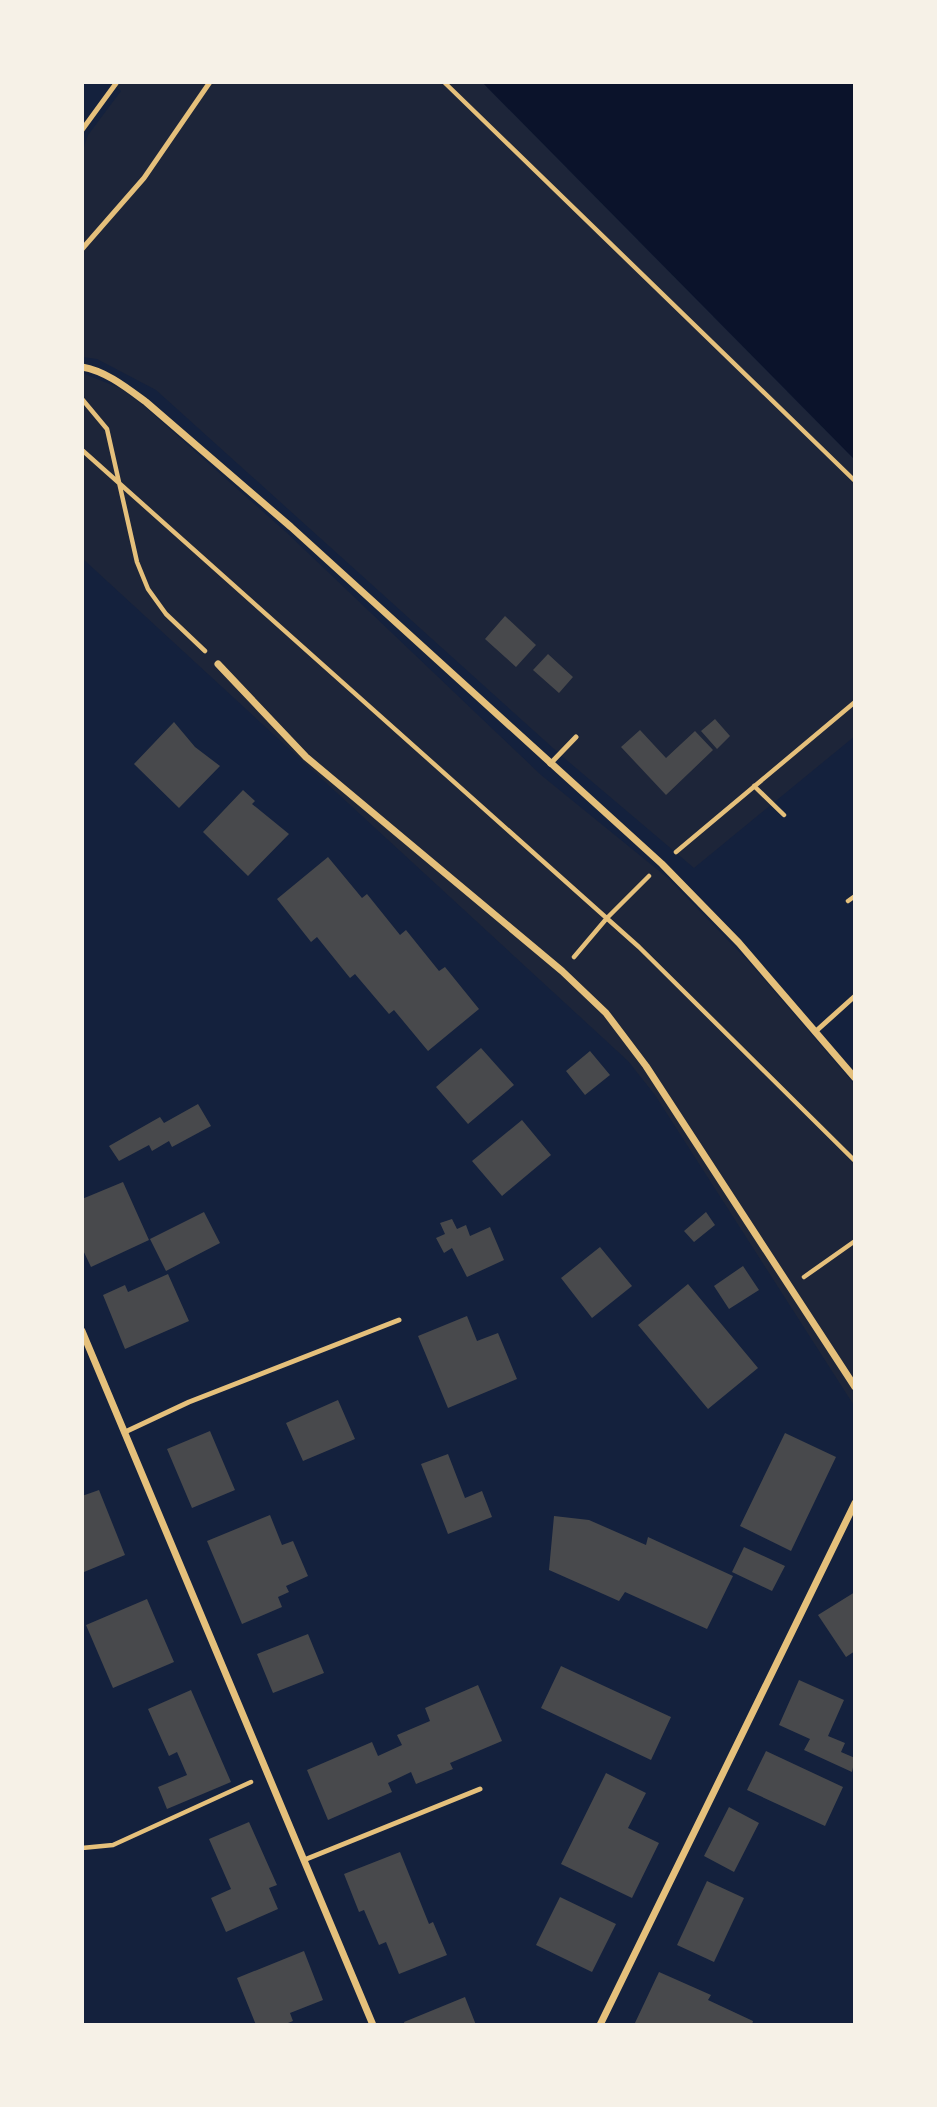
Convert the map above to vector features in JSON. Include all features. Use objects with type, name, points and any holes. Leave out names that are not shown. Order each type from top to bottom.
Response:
[{"type":"street","points":[[82,367],[93,369],[125,386],[146,402],[291,527],[662,864],[739,943],[855,1078]]},
{"type":"street","points":[[218,664],[306,757],[562,971],[606,1013],[646,1066],[855,1387]]},
{"type":"street","points":[[82,1331],[373,2025]]},
{"type":"street","points":[[600,2025],[855,1503]]},
{"type":"lane","points":[[82,130],[117,82]]},
{"type":"lane","points":[[82,249],[144,178],[210,82]]},
{"type":"lane","points":[[550,764],[576,737]]},
{"type":"lane","points":[[815,1032],[855,996]]},
{"type":"lane","points":[[125,1432],[189,1402],[399,1321]]},
{"type":"lane","points":[[304,1860],[480,1789]]},
{"type":"path","points":[[444,82],[855,481]]},
{"type":"path","points":[[82,399],[107,429],[137,562],[148,589],[166,614],[218,664]]},
{"type":"path","points":[[82,450],[607,918],[719,1023],[855,1161]]},
{"type":"path","points":[[562,971],[607,918],[662,864],[855,702]]},
{"type":"path","points":[[754,786],[784,815]]},
{"type":"path","points":[[848,901],[855,896]]},
{"type":"path","points":[[790,1288],[855,1241]]},
{"type":"path","points":[[82,1847],[113,1845],[268,1774]]},
{"type":"shaded area","points":[[111,82],[482,82],[855,460],[855,736],[694,868],[563,757],[156,390],[97,359],[82,357],[82,153],[88,135],[121,91]]},
{"type":"shaded area","points":[[482,82],[855,82],[855,460]]},
{"type":"shaded area","points":[[82,373],[122,389],[144,406],[286,532],[541,775],[669,879],[749,962],[855,1085],[855,1407],[655,1095],[628,1061],[82,558]]},
{"type":"building","points":[[505,616],[536,645],[516,667],[485,639]]},
{"type":"building","points":[[548,654],[573,677],[559,693],[533,670]]},
{"type":"building","points":[[715,719],[730,736],[717,749],[701,731]]},
{"type":"building","points":[[174,722],[195,747],[220,766],[179,808],[134,764]]},
{"type":"building","points":[[640,730],[666,758],[695,731],[713,750],[666,795],[621,747]]},
{"type":"building","points":[[243,790],[255,801],[252,804],[289,834],[248,876],[203,832]]},
{"type":"building","points":[[328,857],[362,898],[367,894],[400,935],[406,930],[439,971],[445,967],[479,1009],[428,1051],[394,1010],[389,1014],[355,974],[350,978],[317,937],[311,942],[277,899]]},
{"type":"building","points":[[481,1048],[514,1085],[468,1124],[436,1087]]},
{"type":"building","points":[[590,1051],[610,1075],[585,1095],[566,1071]]},
{"type":"building","points":[[198,1104],[211,1126],[172,1147],[169,1141],[152,1151],[149,1145],[119,1161],[109,1146],[160,1117],[164,1123]]},
{"type":"building","points":[[522,1120],[551,1155],[502,1196],[472,1161]]},
{"type":"building","points":[[123,1182],[149,1240],[91,1267],[82,1248],[82,1199]]},
{"type":"building","points":[[204,1212],[220,1243],[166,1271],[150,1239]]},
{"type":"building","points":[[706,1212],[715,1225],[694,1242],[684,1231]]},
{"type":"building","points":[[452,1219],[457,1229],[466,1225],[470,1236],[490,1227],[504,1260],[467,1277],[452,1248],[444,1253],[436,1238],[445,1234],[440,1223]]},
{"type":"building","points":[[600,1247],[632,1286],[592,1318],[561,1278]]},
{"type":"building","points":[[743,1266],[759,1290],[729,1309],[714,1286]]},
{"type":"building","points":[[168,1274],[189,1321],[125,1349],[103,1295],[125,1285],[128,1292]]},
{"type":"building","points":[[688,1284],[758,1368],[708,1409],[638,1325]]},
{"type":"building","points":[[467,1316],[477,1341],[498,1333],[517,1379],[448,1408],[418,1336]]},
{"type":"building","points":[[338,1400],[355,1439],[303,1461],[286,1423]]},
{"type":"building","points":[[210,1431],[235,1490],[192,1508],[167,1449]]},
{"type":"building","points":[[785,1433],[836,1457],[791,1551],[740,1526]]},
{"type":"building","points":[[448,1454],[465,1498],[482,1491],[492,1517],[448,1534],[421,1464]]},
{"type":"building","points":[[99,1490],[125,1555],[84,1572],[82,1496]]},
{"type":"building","points":[[270,1515],[282,1545],[293,1541],[308,1576],[286,1586],[289,1592],[278,1597],[282,1607],[242,1624],[207,1541]]},
{"type":"building","points":[[554,1516],[589,1520],[646,1545],[648,1537],[733,1576],[707,1629],[625,1592],[619,1601],[549,1570]]},
{"type":"building","points":[[744,1547],[785,1566],[772,1591],[732,1572]]},
{"type":"building","points":[[855,1592],[855,1651],[846,1657],[818,1615]]},
{"type":"building","points":[[147,1599],[174,1662],[113,1688],[86,1625]]},
{"type":"building","points":[[308,1634],[324,1673],[273,1693],[257,1654]]},
{"type":"building","points":[[561,1666],[671,1717],[651,1760],[541,1708]]},
{"type":"building","points":[[799,1680],[844,1700],[828,1736],[845,1743],[841,1752],[855,1758],[852,1772],[804,1750],[810,1739],[779,1725]]},
{"type":"building","points":[[478,1685],[502,1741],[450,1763],[453,1769],[416,1784],[411,1772],[388,1783],[392,1792],[328,1820],[307,1770],[372,1742],[378,1756],[402,1745],[397,1735],[430,1721],[425,1708]]},
{"type":"building","points":[[191,1690],[231,1782],[167,1809],[158,1787],[187,1775],[177,1752],[169,1756],[148,1709]]},
{"type":"building","points":[[766,1751],[843,1787],[825,1826],[747,1790]]},
{"type":"building","points":[[606,1773],[646,1793],[628,1828],[659,1843],[632,1898],[561,1864]]},
{"type":"building","points":[[729,1807],[759,1823],[734,1872],[704,1856]]},
{"type":"building","points":[[249,1822],[277,1885],[269,1888],[278,1909],[226,1932],[211,1898],[231,1889],[209,1839]]},
{"type":"building","points":[[400,1852],[429,1924],[433,1922],[447,1955],[399,1974],[386,1942],[379,1945],[364,1910],[359,1912],[344,1874]]},
{"type":"building","points":[[707,1881],[744,1898],[714,1962],[677,1945]]},
{"type":"building","points":[[560,1897],[616,1924],[592,1972],[536,1945]]},
{"type":"building","points":[[304,1951],[323,2000],[290,2013],[293,2021],[283,2025],[256,2025],[237,1978]]},
{"type":"building","points":[[659,1972],[711,1995],[708,2000],[753,2021],[752,2025],[634,2025]]},
{"type":"building","points":[[465,1997],[476,2025],[405,2025],[404,2022]]}]
